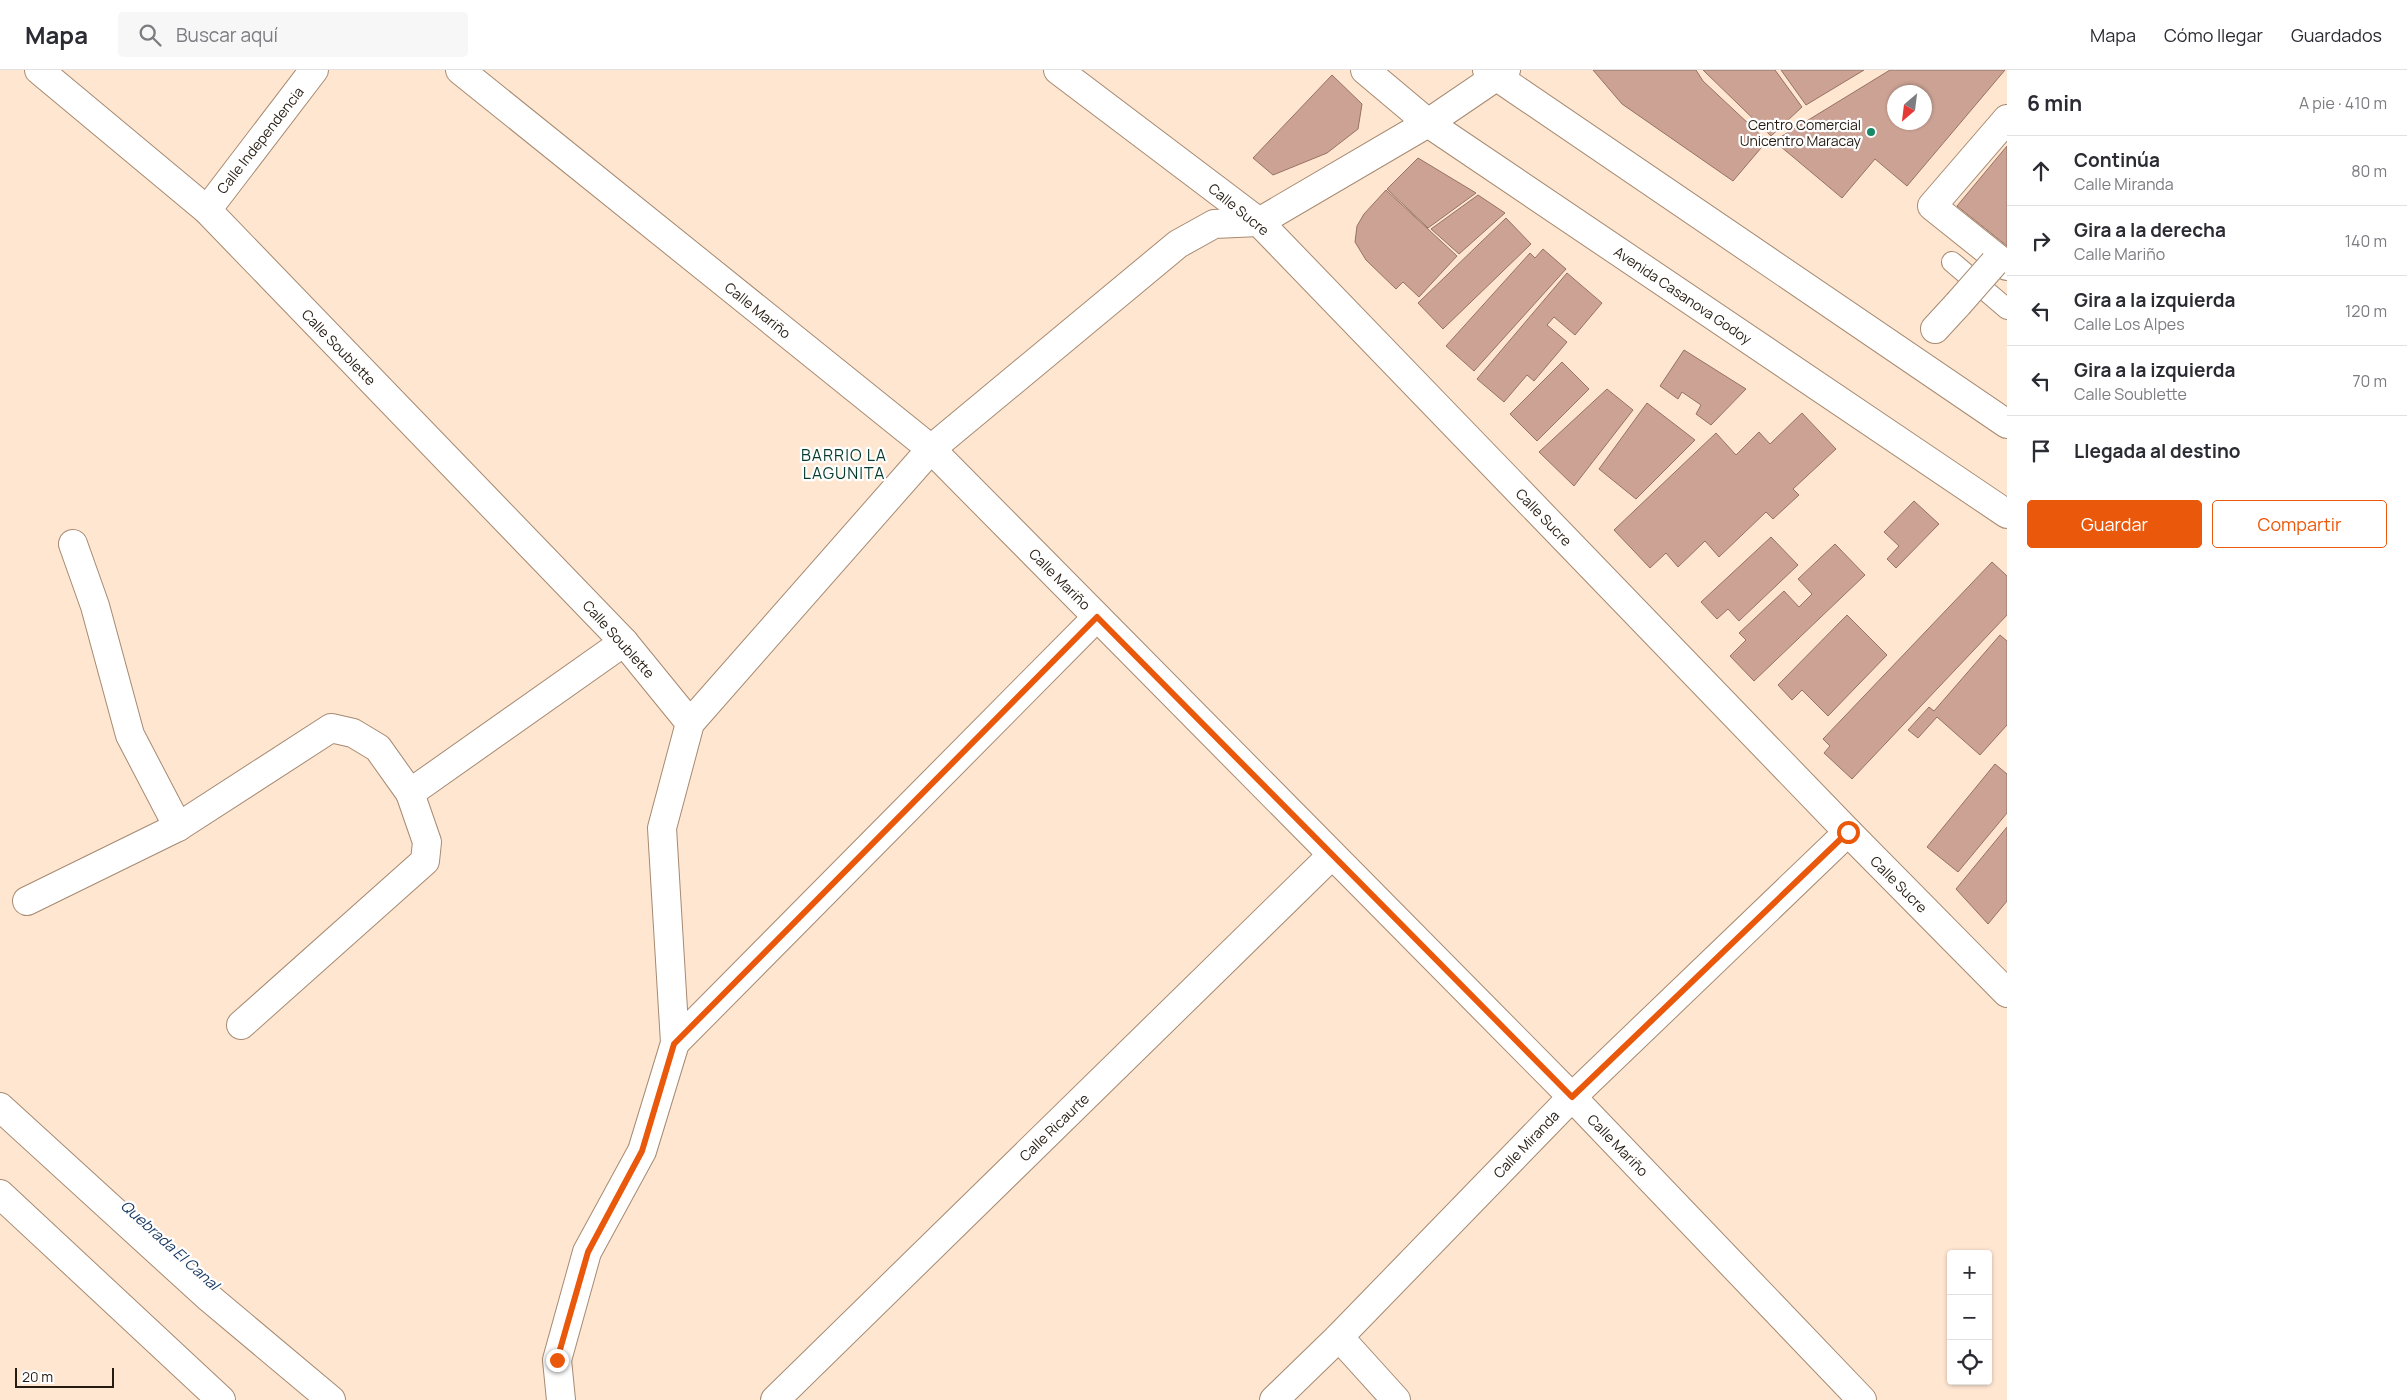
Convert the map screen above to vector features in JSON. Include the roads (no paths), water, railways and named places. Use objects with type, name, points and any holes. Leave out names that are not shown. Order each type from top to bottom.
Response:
[{"type":"street","name":"Calle Soublette","points":[[39,70],[206,210],[624,642],[690,723]]},
{"type":"street","name":"Calle Independencia","points":[[206,210],[314,70]]},
{"type":"street","name":"Calle Mariño","points":[[460,70],[931,449],[1572,1097],[1862,1400]]},
{"type":"street","name":"Calle Sucre","points":[[1058,70],[1259,222],[1848,832],[2007,993]]},
{"type":"street","name":"Avenida Casanova Godoy","points":[[1365,70],[1428,123],[2007,514]]},
{"type":"street","points":[[561,1400],[557,1360],[588,1252],[642,1151],[674,1044],[662,828],[690,723],[931,449],[1178,244],[1214,224],[1259,222],[1428,123],[1496,73],[2007,424]]},
{"type":"street","points":[[1935,329],[2000,262],[1932,206],[2007,119]]},
{"type":"street","points":[[73,544],[95,606],[130,735],[178,827]]},
{"type":"street","points":[[674,1044],[1097,617]]},
{"type":"street","points":[[410,793],[624,642]]},
{"type":"street","points":[[27,901],[178,827],[331,728],[353,733],[378,748],[410,793],[427,842],[424,861],[241,1025]]},
{"type":"street","name":"Calle Miranda","points":[[1274,1400],[1339,1337],[1572,1097],[1848,832]]},
{"type":"street","name":"Calle Ricaurte","points":[[776,1400],[1332,855]]},
{"type":"street","points":[[0,1106],[207,1296],[331,1400]]},
{"type":"street","points":[[0,1194],[221,1400]]},
{"type":"street","points":[[1339,1337],[1396,1400]]},
{"type":"lane","points":[[1952,262],[2007,309]]},
{"type":"place","name":"Centro Comercial Unicentro Maracay","points":[[1871,132]]},
{"type":"district","name":"BARRIO LA LAGUNITA","points":[[844,464]]},
{"type":"water label","name":"Quebrada El Canal","points":[[170,1245]]}]
